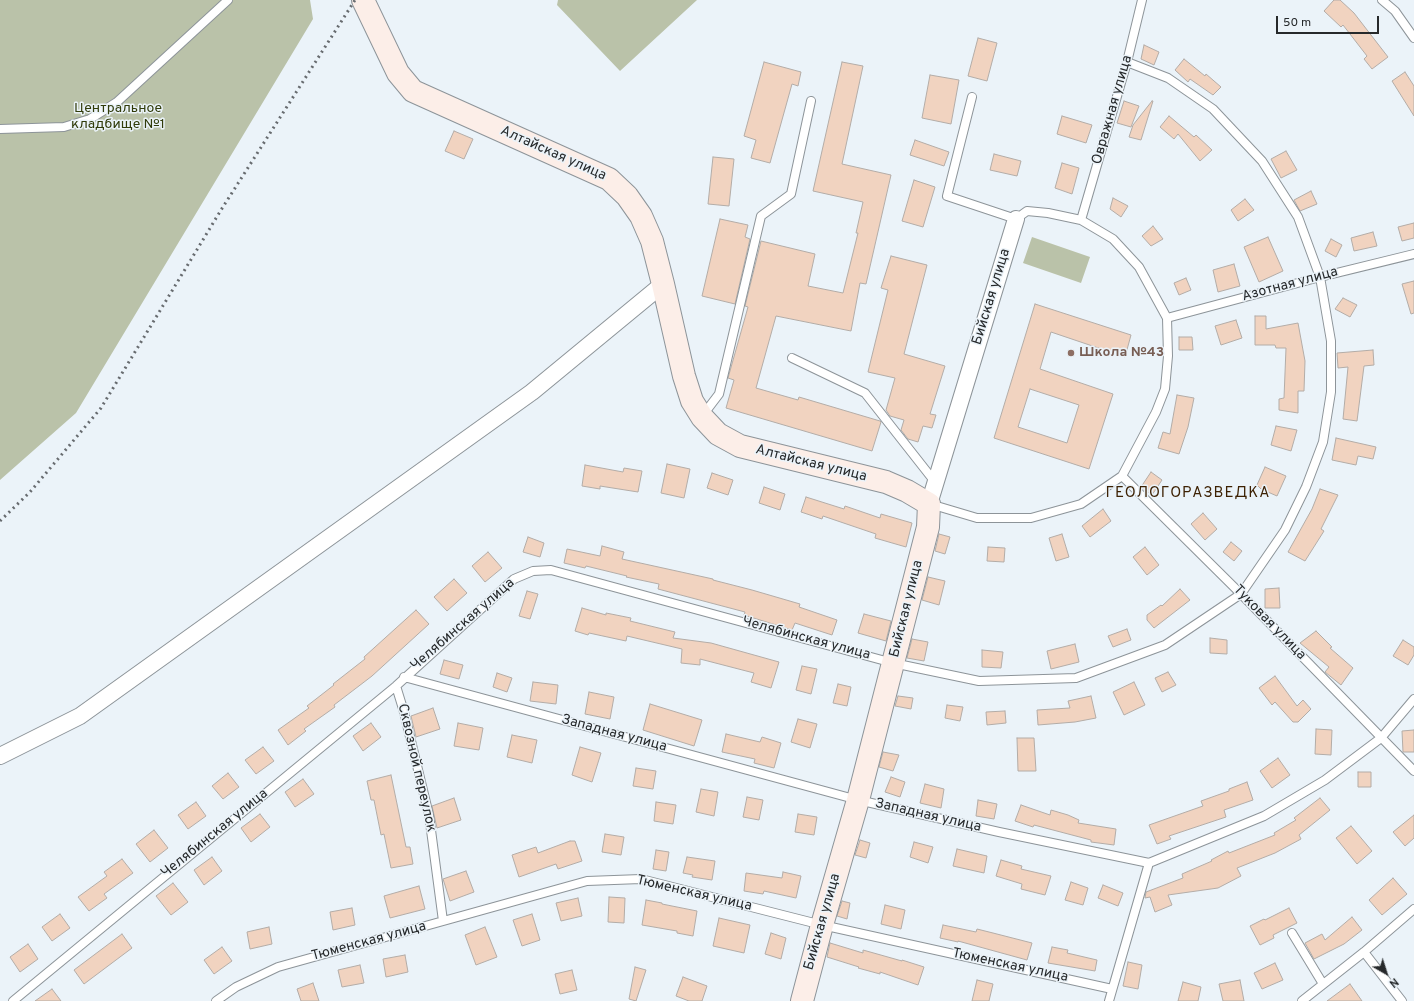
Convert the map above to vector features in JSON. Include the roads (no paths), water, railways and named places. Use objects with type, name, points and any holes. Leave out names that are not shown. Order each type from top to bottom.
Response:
[{"type":"street","name":"Алтайская улица","points":[[363,0],[398,73],[412,91],[609,178],[627,196],[642,216],[652,241],[684,376],[692,401],[702,417],[718,434],[740,446],[886,482],[907,491],[929,504]]},
{"type":"street","name":"Бийская улица","points":[[802,1001],[858,800],[928,527],[929,504],[935,482],[1016,219]]},
{"type":"street","points":[[0,756],[80,716],[532,392],[663,284]]},
{"type":"lane","points":[[0,129],[64,127],[90,119],[117,102],[228,0]]},
{"type":"lane","name":"Овражная улица","points":[[1081,220],[1127,62],[1142,0]]},
{"type":"lane","points":[[1382,0],[1395,11],[1414,38]]},
{"type":"lane","name":"Челябинская улица","points":[[13,1001],[396,686],[404,677],[514,579],[533,571],[551,570],[893,663],[979,681],[1076,678],[1165,645],[1241,594],[1285,530],[1306,487],[1323,442],[1331,392],[1331,341],[1320,277],[1298,217],[1262,161],[1213,109],[1168,78],[1127,62]]},
{"type":"lane","points":[[972,97],[947,196],[1016,219]]},
{"type":"lane","points":[[702,417],[719,394],[761,216],[790,194],[811,102]]},
{"type":"lane","name":"Алтайская улица","points":[[929,504],[977,518],[1031,518],[1081,504],[1122,476],[1156,412],[1164,389],[1168,356],[1166,318],[1140,267],[1113,239],[1081,220],[1048,213],[1027,211],[1016,219]]},
{"type":"lane","name":"Азотная улица","points":[[1166,318],[1320,277],[1414,254]]},
{"type":"lane","points":[[792,358],[865,393],[935,482]]},
{"type":"lane","name":"Туковая улица","points":[[1122,476],[1241,594],[1414,770]]},
{"type":"lane","name":"Западная улица","points":[[404,677],[858,800],[999,832],[1149,863]]},
{"type":"lane","name":"Сквозной переулок","points":[[396,686],[430,815],[443,921]]},
{"type":"lane","points":[[1110,1001],[1112,989],[1149,863],[1264,816],[1325,780],[1381,738],[1414,699]]},
{"type":"lane","name":"Тюменская улица","points":[[216,1001],[236,987],[278,967],[587,881],[641,879],[822,925],[1112,989]]},
{"type":"lane","points":[[1302,1001],[1364,952],[1414,909]]},
{"type":"lane","points":[[1292,933],[1323,984]]},
{"type":"lane","points":[[1364,952],[1402,1001]]},
{"type":"railway","points":[[0,521],[30,492],[101,408],[221,210],[355,0]]},
{"type":"place","name":"Школа №43","points":[[1071,353]]},
{"type":"district","name":"ГЕОЛОГОРАЗВЕДКА","points":[[1188,494]]},
{"type":"park label","name":"Центральное кладбище №1","points":[[118,118]]}]
